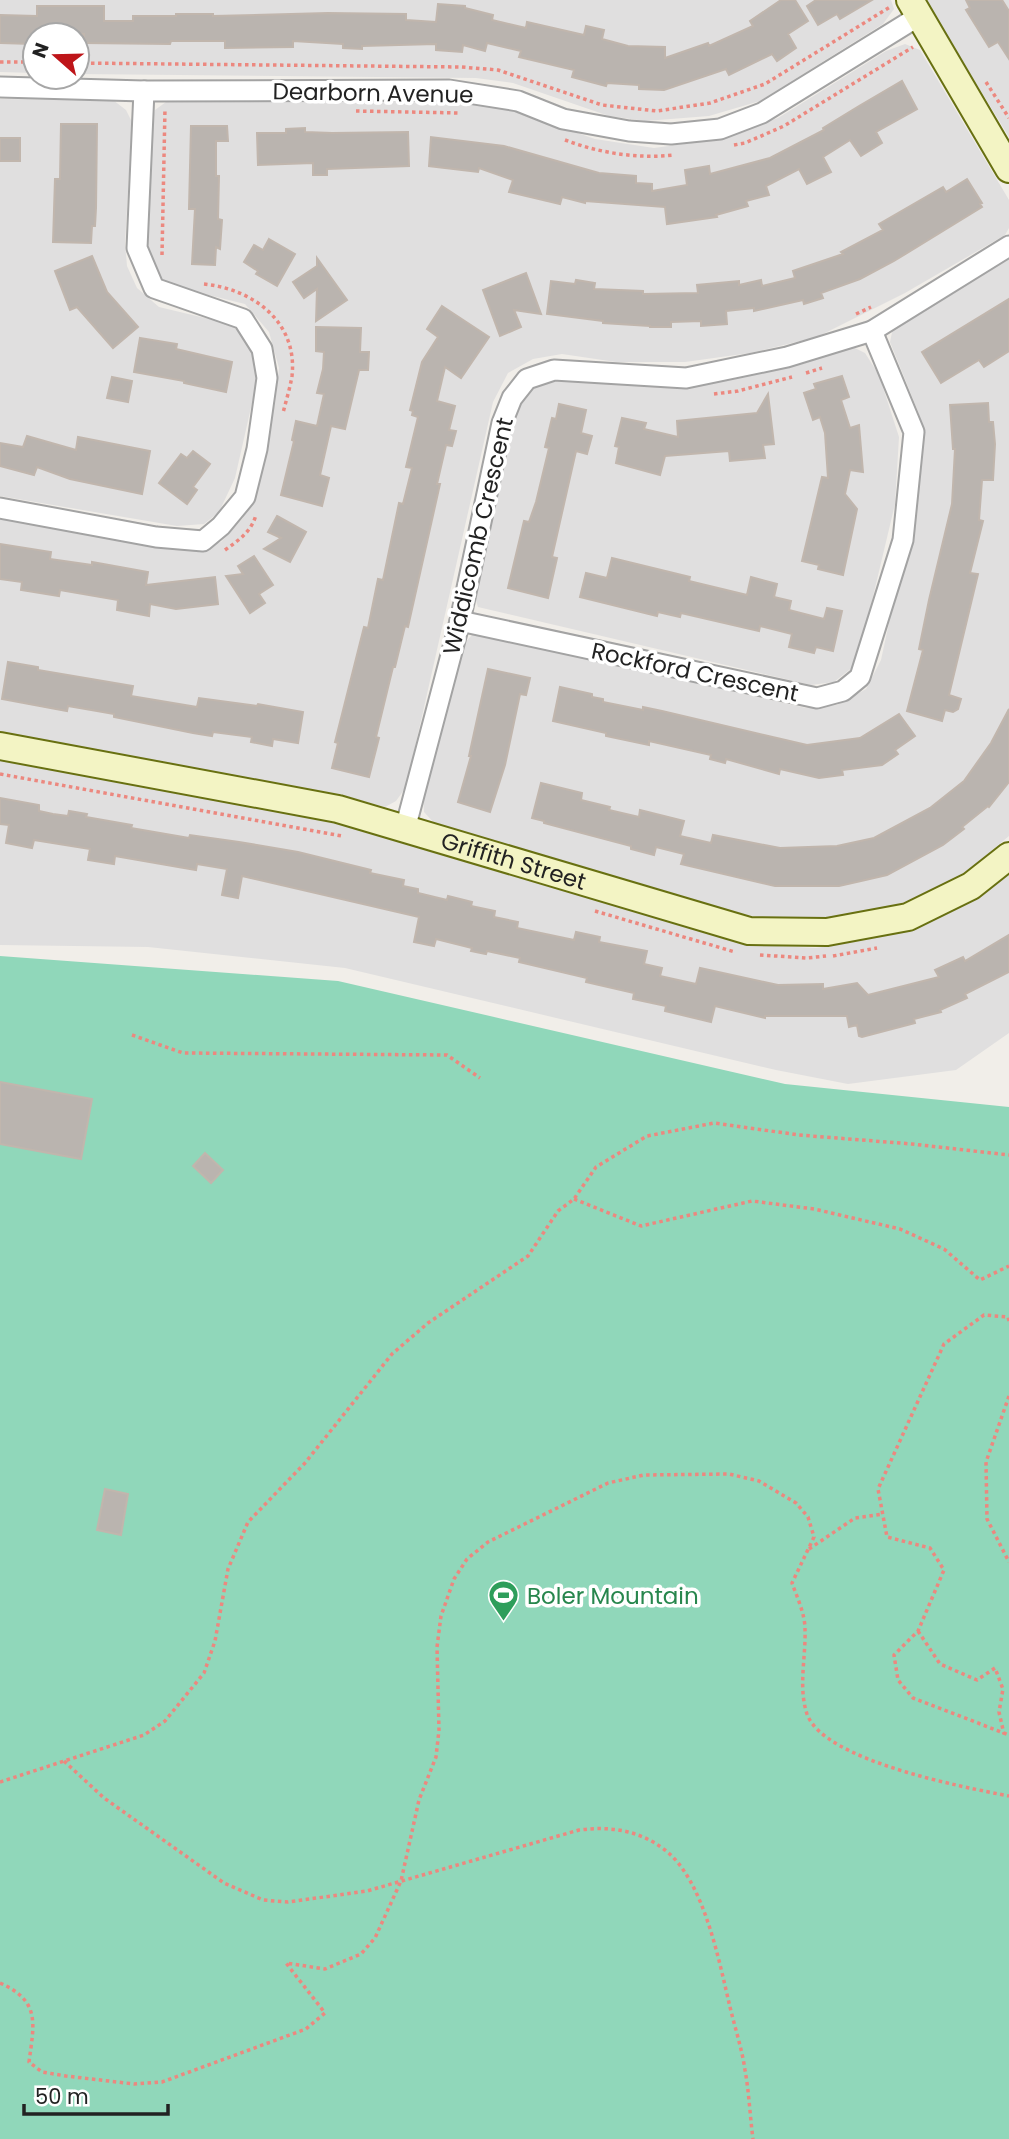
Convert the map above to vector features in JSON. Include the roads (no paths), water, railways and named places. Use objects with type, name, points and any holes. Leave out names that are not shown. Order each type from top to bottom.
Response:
[{"type":"street","name":"Dearborn Avenue","points":[[0,87],[144,91],[449,90],[518,101],[563,119],[629,131],[671,134],[720,129],[762,113],[908,7]]},
{"type":"street","points":[[908,7],[1009,169]]},
{"type":"street","points":[[0,508],[156,537],[203,541],[221,526],[245,497],[257,449],[267,378],[262,349],[243,319],[153,288],[137,248],[144,91]]},
{"type":"street","name":"Widdicomb Crescent","points":[[405,829],[460,621],[502,423],[512,398],[527,379],[554,370],[686,378],[787,356],[872,331],[1009,246]]},
{"type":"street","name":"Rockford Crescent","points":[[460,621],[817,698],[843,691],[860,677],[903,540],[914,432],[872,331]]},
{"type":"street","name":"Griffith Street","points":[[0,746],[338,809],[749,931],[827,932],[908,917],[971,886],[1009,856]]},
{"type":"place","name":"Boler Mountain","points":[[504,1623]]}]
